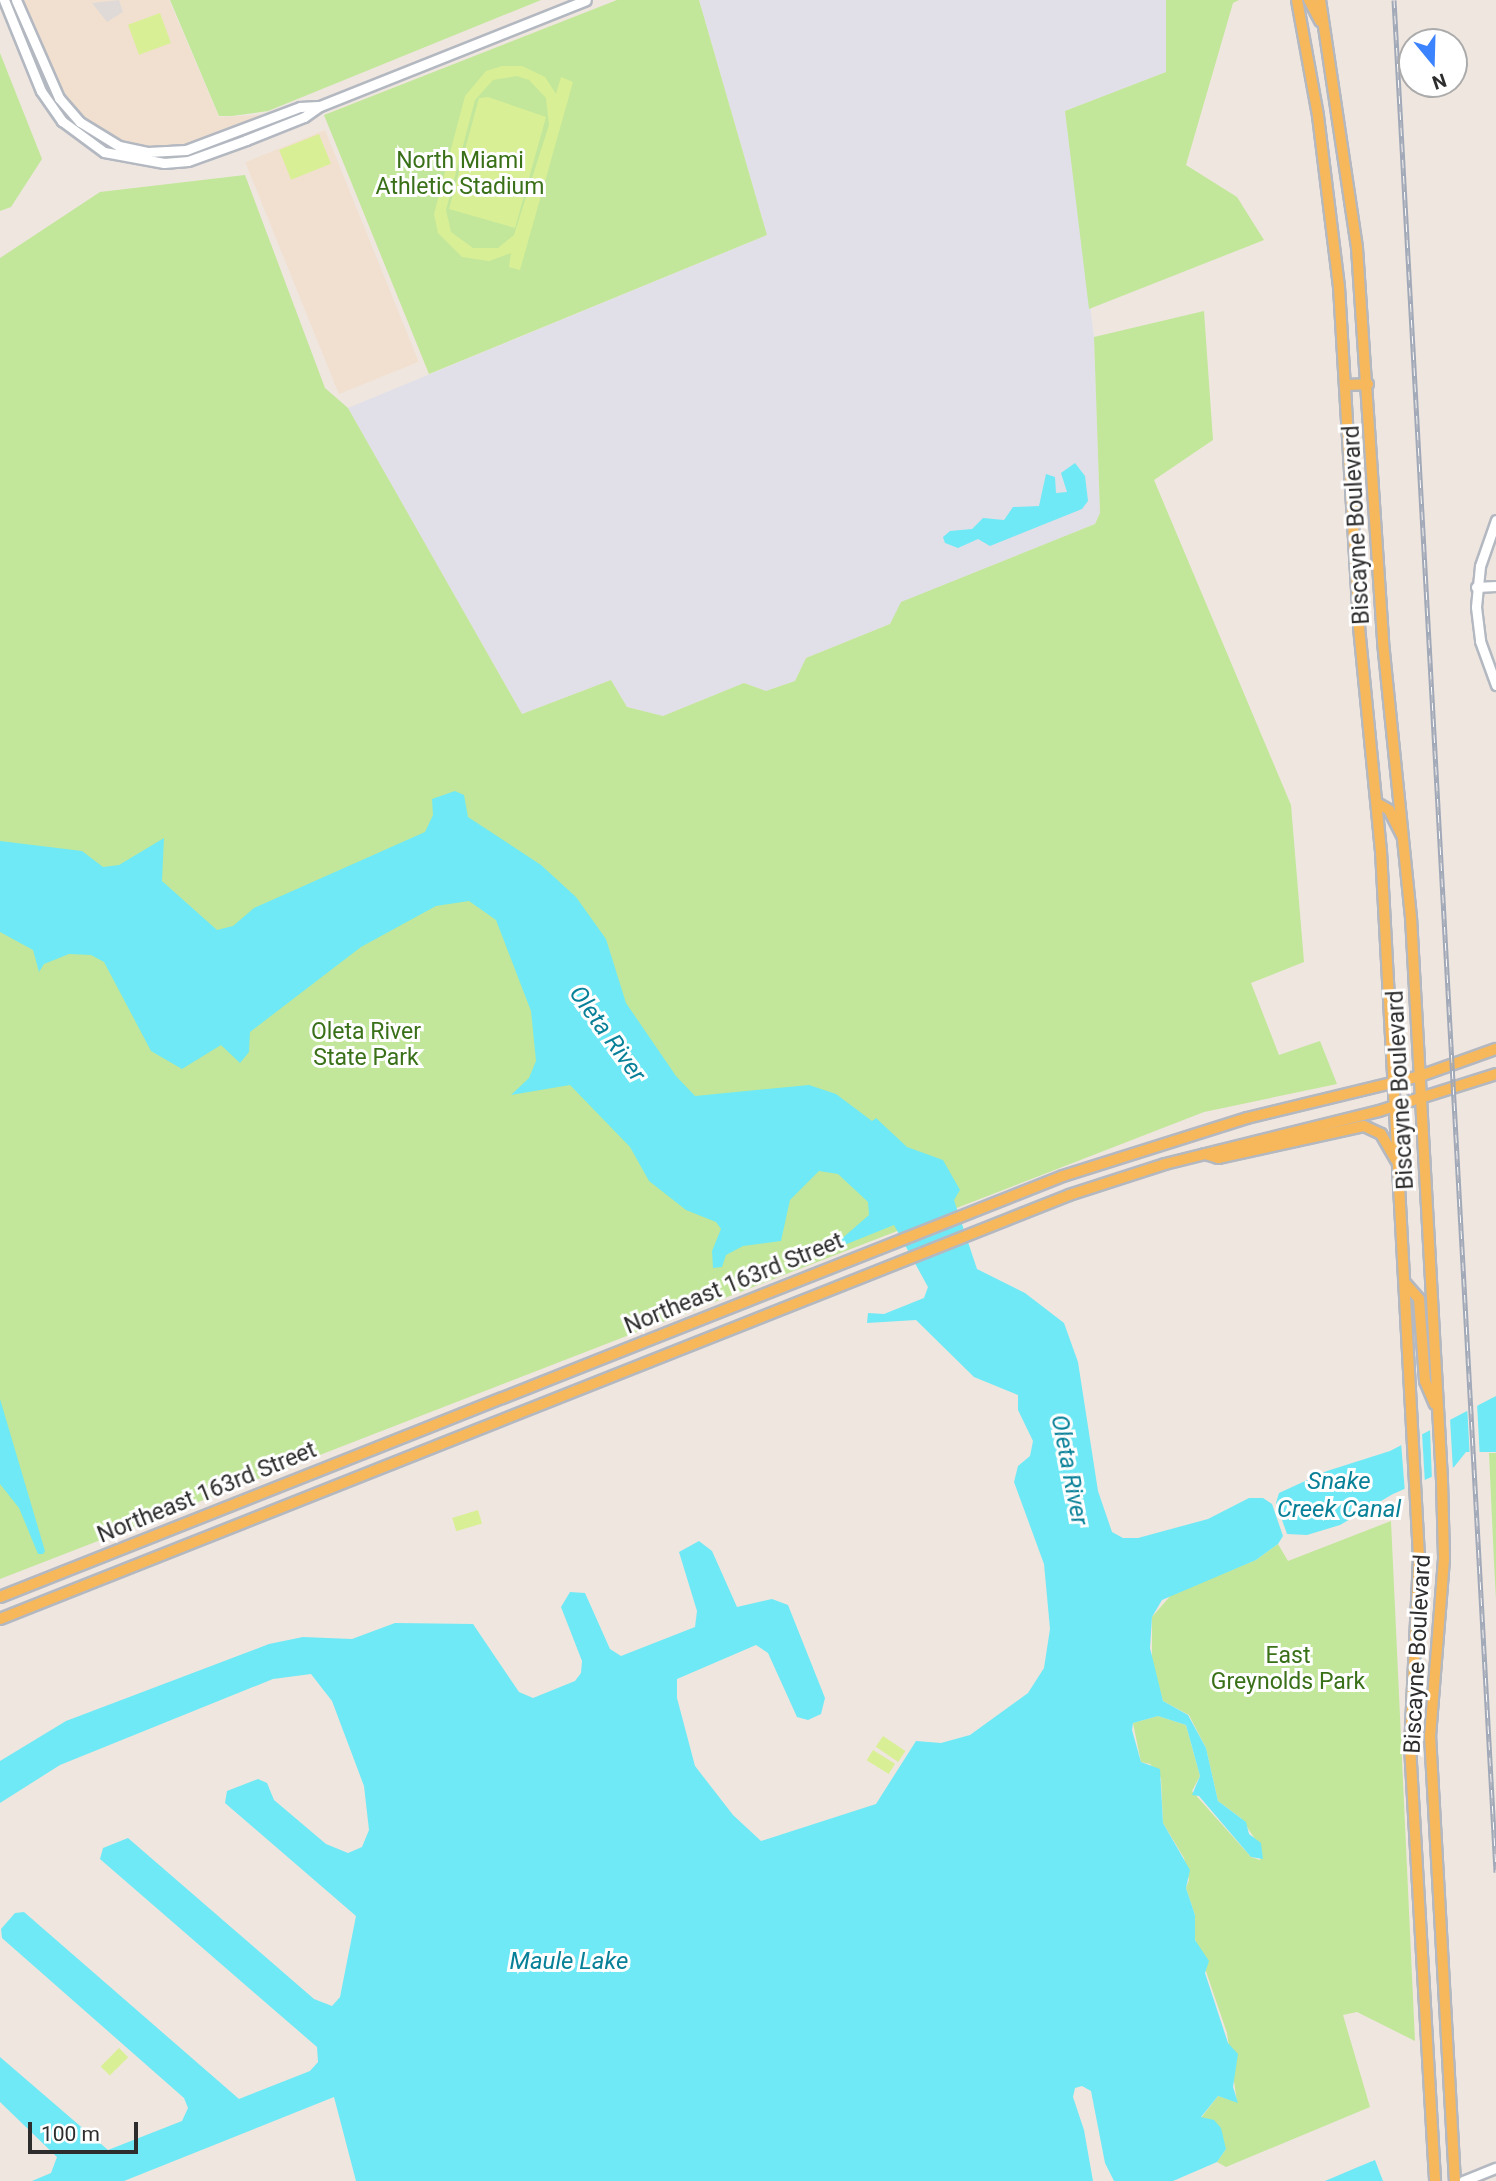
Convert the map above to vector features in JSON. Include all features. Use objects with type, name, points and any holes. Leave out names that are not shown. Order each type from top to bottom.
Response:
[{"type":"main road","name":"Biscayne Boulevard","points":[[1297,0],[1329,199],[1345,385],[1359,627],[1377,803],[1417,1492],[1419,1585],[1410,1745],[1435,2181]]},
{"type":"main road","points":[[1308,0],[1325,30]]},
{"type":"main road","name":"Biscayne Boulevard","points":[[1320,0],[1351,195],[1368,384],[1385,663],[1406,842],[1442,1481],[1444,1559],[1430,1735],[1455,2181]]},
{"type":"main road","points":[[1345,385],[1368,384]]},
{"type":"main road","points":[[1377,803],[1389,810],[1406,842]]},
{"type":"main road","name":"Northeast 163rd Street","points":[[0,1597],[899,1238],[1063,1176],[1234,1122],[1420,1076],[1496,1049]]},
{"type":"main road","name":"Northeast 163rd Street","points":[[0,1619],[1069,1195],[1205,1154],[1421,1099],[1496,1074]]},
{"type":"main road","points":[[1205,1154],[1219,1158],[1364,1126],[1381,1134],[1398,1163]]},
{"type":"main road","points":[[1063,1176],[1069,1195]]},
{"type":"main road","points":[[1406,1284],[1419,1300],[1424,1381],[1438,1411]]},
{"type":"street","points":[[4,0],[41,91],[56,114],[95,147],[142,162],[188,161],[246,140],[304,117],[320,106],[586,0]]},
{"type":"street","points":[[16,0],[48,79],[69,112],[106,140],[135,150],[162,152],[205,144],[300,107],[320,106]]},
{"type":"street","points":[[246,140],[265,121]]},
{"type":"street","points":[[1496,520],[1476,587],[1480,640],[1496,685]]},
{"type":"street","points":[[1476,587],[1496,586]]},
{"type":"street","points":[[1463,2181],[1496,2168]]},
{"type":"shaded area","points":[[22,0],[169,0],[219,117],[274,114],[184,146],[154,147],[120,140],[90,125],[64,99]]},
{"type":"shaded area","points":[[119,0],[123,12],[107,22],[92,3]]},
{"type":"shaded area","points":[[699,0],[1166,0],[1166,72],[1065,111],[1094,337],[1100,513],[1095,524],[902,602],[890,624],[806,658],[795,681],[766,691],[744,683],[663,716],[627,707],[611,680],[522,714],[348,408],[767,235]]},
{"type":"shaded area","points":[[325,130],[419,362],[339,394],[245,162]]},
{"type":"green space","points":[[170,0],[541,0],[268,111],[219,116]]},
{"type":"green space","name":"North Miami Athletic Stadium","points":[[617,0],[699,0],[767,235],[429,374],[324,115]]},
{"type":"green space","points":[[1166,0],[1239,0],[1233,3],[1186,165],[1237,197],[1264,240],[1089,309],[1065,111],[1166,72]]},
{"type":"green space","points":[[160,13],[171,43],[139,55],[128,25]]},
{"type":"green space","points":[[0,53],[42,159],[11,207],[0,211]]},
{"type":"green space","points":[[502,66],[522,66],[545,77],[556,94],[561,77],[573,82],[520,270],[509,267],[511,253],[489,261],[462,257],[438,233],[434,214],[465,96],[486,71]],"holes":[[[517,76],[529,80],[546,98],[549,125],[514,235],[498,248],[473,248],[451,232],[446,210],[475,100],[493,80]]]},
{"type":"green space","name":"North Miami Athletic Stadium","points":[[488,97],[546,117],[515,228],[449,209],[479,98]]},
{"type":"green space","points":[[319,134],[331,164],[291,180],[279,150]]},
{"type":"green space","name":"Oleta River State Park","points":[[245,175],[325,388],[348,408],[522,714],[611,680],[627,707],[663,716],[744,683],[766,691],[795,681],[806,658],[890,624],[901,602],[1095,524],[1100,513],[1094,337],[1204,311],[1213,440],[1154,480],[1291,805],[1304,962],[1251,983],[1279,1055],[1320,1041],[1337,1084],[1204,1112],[0,1579],[0,258],[100,192]]},
{"type":"green space","points":[[1489,1453],[1496,1453],[1496,1600],[1494,1562]]},
{"type":"green space","points":[[478,1510],[482,1523],[456,1531],[452,1518]]},
{"type":"green space","name":"East Greynolds Park","points":[[1391,1521],[1415,2041],[1357,2012],[1343,2015],[1370,2107],[1226,2167],[1217,2162],[1226,2149],[1201,2118],[1218,2096],[1237,2102],[1227,2033],[1193,1933],[1195,1915],[1186,1888],[1189,1880],[1184,1858],[1163,1823],[1161,1778],[1150,1764],[1141,1762],[1133,1723],[1158,1716],[1186,1725],[1200,1776],[1192,1791],[1251,1857],[1260,1860],[1261,1848],[1241,1818],[1218,1801],[1206,1748],[1189,1715],[1163,1701],[1152,1661],[1152,1617],[1172,1594],[1256,1560],[1278,1544],[1288,1561]]},
{"type":"green space","points":[[883,1736],[905,1751],[898,1762],[876,1747]]},
{"type":"green space","points":[[873,1750],[895,1764],[889,1774],[867,1760]]},
{"type":"green space","points":[[119,2048],[128,2057],[110,2076],[101,2066]]},
{"type":"water","points":[[1075,463],[1085,476],[1088,501],[1082,509],[990,546],[978,539],[958,548],[945,543],[943,537],[950,531],[972,529],[983,518],[1004,520],[1013,507],[1039,506],[1046,474],[1055,477],[1056,493],[1067,492],[1061,473]]},
{"type":"water","name":"Maule Lake","points":[[455,791],[464,795],[468,817],[541,865],[576,897],[606,939],[626,1003],[676,1076],[695,1096],[809,1085],[836,1094],[872,1121],[876,1118],[907,1147],[943,1160],[960,1190],[954,1200],[977,1269],[1025,1293],[1064,1323],[1078,1362],[1098,1491],[1112,1532],[1123,1538],[1138,1538],[1208,1519],[1249,1498],[1263,1498],[1272,1504],[1283,1536],[1278,1544],[1256,1560],[1162,1600],[1152,1617],[1150,1648],[1163,1701],[1188,1715],[1206,1748],[1218,1801],[1246,1822],[1249,1834],[1261,1843],[1263,1859],[1251,1857],[1199,1796],[1192,1795],[1200,1776],[1186,1725],[1158,1716],[1133,1723],[1132,1730],[1141,1762],[1160,1769],[1163,1823],[1190,1870],[1186,1888],[1195,1915],[1195,1940],[1209,1961],[1205,1973],[1228,2043],[1238,2054],[1233,2087],[1238,2103],[1218,2096],[1201,2117],[1214,2120],[1221,2128],[1226,2149],[1217,2162],[1173,2181],[1114,2181],[1105,2163],[1091,2091],[1082,2086],[1075,2088],[1073,2097],[1084,2130],[1093,2181],[356,2181],[334,2097],[124,2181],[32,2181],[51,2173],[57,2157],[0,2102],[0,2057],[108,2150],[182,2121],[188,2108],[184,2098],[2,1938],[1,1929],[15,1913],[24,1912],[239,2099],[310,2071],[318,2062],[317,2047],[100,1859],[103,1848],[128,1838],[314,1999],[332,2006],[340,1997],[356,1916],[225,1803],[227,1791],[258,1779],[267,1783],[274,1800],[326,1844],[348,1853],[362,1847],[369,1830],[364,1786],[332,1701],[311,1674],[273,1679],[60,1765],[0,1803],[0,1761],[66,1721],[269,1644],[303,1637],[352,1639],[395,1623],[473,1624],[519,1692],[533,1698],[575,1681],[581,1673],[582,1661],[561,1607],[570,1592],[585,1593],[610,1649],[621,1656],[695,1627],[697,1611],[679,1552],[699,1541],[712,1551],[737,1607],[772,1599],[788,1605],[825,1698],[821,1714],[808,1720],[797,1717],[768,1653],[756,1645],[677,1679],[677,1698],[695,1766],[733,1815],[761,1841],[876,1804],[916,1741],[941,1743],[970,1735],[1028,1693],[1044,1668],[1050,1629],[1044,1564],[1014,1482],[1018,1466],[1030,1456],[1033,1441],[1018,1410],[1018,1395],[974,1377],[916,1320],[867,1323],[868,1313],[884,1314],[924,1298],[928,1287],[894,1225],[837,1248],[839,1241],[869,1215],[868,1202],[838,1174],[819,1171],[790,1200],[781,1241],[743,1246],[726,1255],[722,1267],[713,1268],[712,1251],[721,1229],[716,1222],[686,1210],[649,1181],[630,1147],[570,1085],[511,1095],[529,1078],[536,1061],[531,1011],[496,920],[469,901],[436,906],[361,947],[250,1032],[249,1052],[240,1063],[221,1045],[182,1069],[151,1051],[104,962],[91,955],[69,954],[44,964],[39,972],[33,950],[0,932],[0,841],[82,851],[103,867],[119,865],[164,838],[162,881],[217,930],[233,926],[254,908],[425,832],[433,815],[432,799]]},
{"type":"water","name":"Snake Creek Canal","points":[[1496,1396],[1496,1452],[1466,1452],[1454,1467],[1393,1494],[1340,1525],[1307,1535],[1287,1534],[1276,1503],[1279,1493],[1327,1471],[1390,1451]]},
{"type":"water","points":[[0,1399],[45,1551],[43,1554],[38,1554],[19,1508],[0,1484]]},
{"type":"water","points":[[1375,2160],[1383,2181],[1325,2181],[1358,2167]]},
{"type":"pier","points":[[1477,1403],[1480,1455],[1470,1455],[1467,1404]]},
{"type":"pier","points":[[1450,1418],[1453,1471],[1432,1481],[1430,1429]]},
{"type":"pier","points":[[1422,1433],[1425,1484],[1405,1493],[1401,1442]]},
{"type":"railway","points":[[1394,0],[1496,1872]]},
{"type":"water label","name":"Oleta River","points":[[607,1034]]},
{"type":"water label","name":"Oleta River","points":[[1069,1470]]}]
